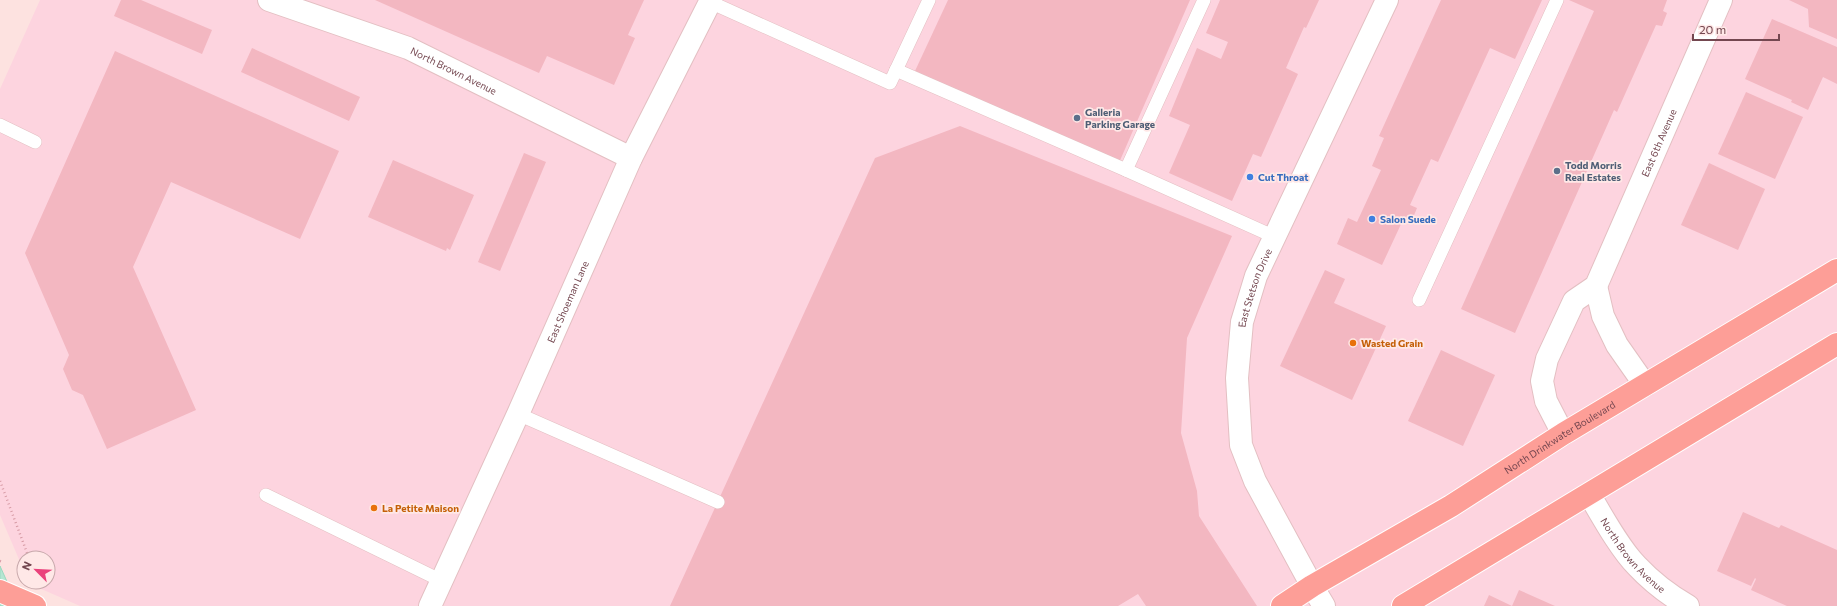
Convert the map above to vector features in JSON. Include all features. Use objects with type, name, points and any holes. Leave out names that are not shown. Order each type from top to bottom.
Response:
[{"type":"main road","name":"North Drinkwater Boulevard","points":[[1282,606],[1312,586],[1451,506],[1563,434],[1837,270]]},
{"type":"main road","points":[[1402,606],[1837,344]]},
{"type":"main road","points":[[8,594],[35,606]]},
{"type":"street","name":"North Brown Avenue","points":[[269,0],[408,48],[631,158]]},
{"type":"street","name":"East Stetson Drive","points":[[1324,606],[1255,481],[1241,444],[1237,378],[1242,322],[1256,276],[1387,0]]},
{"type":"street","name":"East 6th Avenue","points":[[1596,286],[1721,0]]},
{"type":"street","name":"East Shoeman Lane","points":[[430,606],[518,414],[631,158],[710,1]]},
{"type":"street","points":[[1563,434],[1546,401],[1542,381],[1547,359],[1574,301],[1596,286],[1603,316],[1617,345],[1645,385]]},
{"type":"street","name":"North Brown Avenue","points":[[1589,494],[1636,566],[1668,594],[1688,606]]},
{"type":"lane","points":[[710,1],[890,83],[929,0]]},
{"type":"lane","points":[[1126,170],[1204,0]]},
{"type":"lane","points":[[1419,300],[1557,0]]},
{"type":"lane","points":[[896,70],[1126,170],[1275,237]]},
{"type":"lane","points":[[0,125],[35,142]]},
{"type":"lane","points":[[518,414],[718,502]]},
{"type":"lane","points":[[266,495],[442,580]]},
{"type":"path","points":[[0,481],[26,550]]},
{"type":"shaded area","points":[[40,0],[1837,0],[1837,606],[80,606],[44,590],[56,590],[56,550],[16,550],[16,552],[0,515],[0,89]]},
{"type":"shaded area","points":[[0,566],[18,606],[0,606]]},
{"type":"building","points":[[121,0],[141,0],[212,30],[202,54],[114,16]]},
{"type":"building","points":[[375,0],[644,0],[628,35],[635,38],[614,85],[547,56],[539,73]]},
{"type":"building","name":"Galleria Parking Garage","points":[[948,0],[1190,0],[1118,165],[915,71]]},
{"type":"building","points":[[1220,0],[1319,0],[1306,28],[1304,27],[1286,68],[1298,74],[1261,157],[1253,154],[1232,201],[1169,173],[1190,125],[1169,116],[1197,48],[1221,59],[1228,42],[1206,33]]},
{"type":"building","points":[[1441,0],[1542,0],[1515,59],[1490,48],[1438,162],[1431,159],[1410,205],[1417,208],[1410,225],[1402,222],[1382,265],[1337,244],[1348,218],[1357,222],[1381,170],[1372,166],[1384,138],[1379,136]]},
{"type":"building","points":[[1569,0],[1667,0],[1663,11],[1667,13],[1662,26],[1656,25],[1617,112],[1614,110],[1515,333],[1461,309],[1594,11]]},
{"type":"building","points":[[1789,0],[1837,0],[1837,39],[1809,27],[1808,9]]},
{"type":"building","points":[[1772,19],[1837,47],[1837,84],[1823,77],[1808,110],[1791,102],[1792,100],[1745,79]]},
{"type":"building","points":[[252,48],[360,97],[349,121],[241,72]]},
{"type":"building","points":[[115,51],[339,151],[300,239],[171,182],[133,267],[196,410],[107,449],[83,395],[72,390],[63,369],[69,355],[25,253]]},
{"type":"building","points":[[1746,92],[1803,117],[1775,179],[1718,154]]},
{"type":"building","points":[[960,126],[1232,236],[1187,338],[1181,433],[1197,491],[1199,516],[1257,606],[1146,606],[1138,594],[1118,606],[670,606],[875,158]]},
{"type":"building","points":[[524,153],[546,162],[500,271],[478,262]]},
{"type":"building","points":[[393,160],[474,195],[450,250],[447,248],[446,251],[368,217]]},
{"type":"building","points":[[1709,163],[1765,189],[1738,250],[1681,225]]},
{"type":"building","points":[[1325,270],[1345,279],[1334,303],[1386,326],[1352,400],[1280,366]]},
{"type":"building","points":[[1441,350],[1495,375],[1463,446],[1408,421]]},
{"type":"building","points":[[1743,512],[1779,528],[1781,525],[1837,550],[1837,606],[1787,606],[1751,590],[1756,579],[1755,578],[1751,586],[1717,571]]},
{"type":"building","points":[[1519,590],[1555,606],[1512,606]]},
{"type":"building","points":[[1489,595],[1512,606],[1484,606]]},
{"type":"place","name":"Galleria Parking Garage","points":[[1077,118]]},
{"type":"place","name":"Todd Morris Real Estates","points":[[1557,171]]},
{"type":"place","name":"Cut Throat","points":[[1250,177]]},
{"type":"place","name":"Salon Suede","points":[[1372,219]]},
{"type":"place","name":"Wasted Grain","points":[[1353,343]]},
{"type":"place","name":"La Petite Maison","points":[[374,508]]}]
